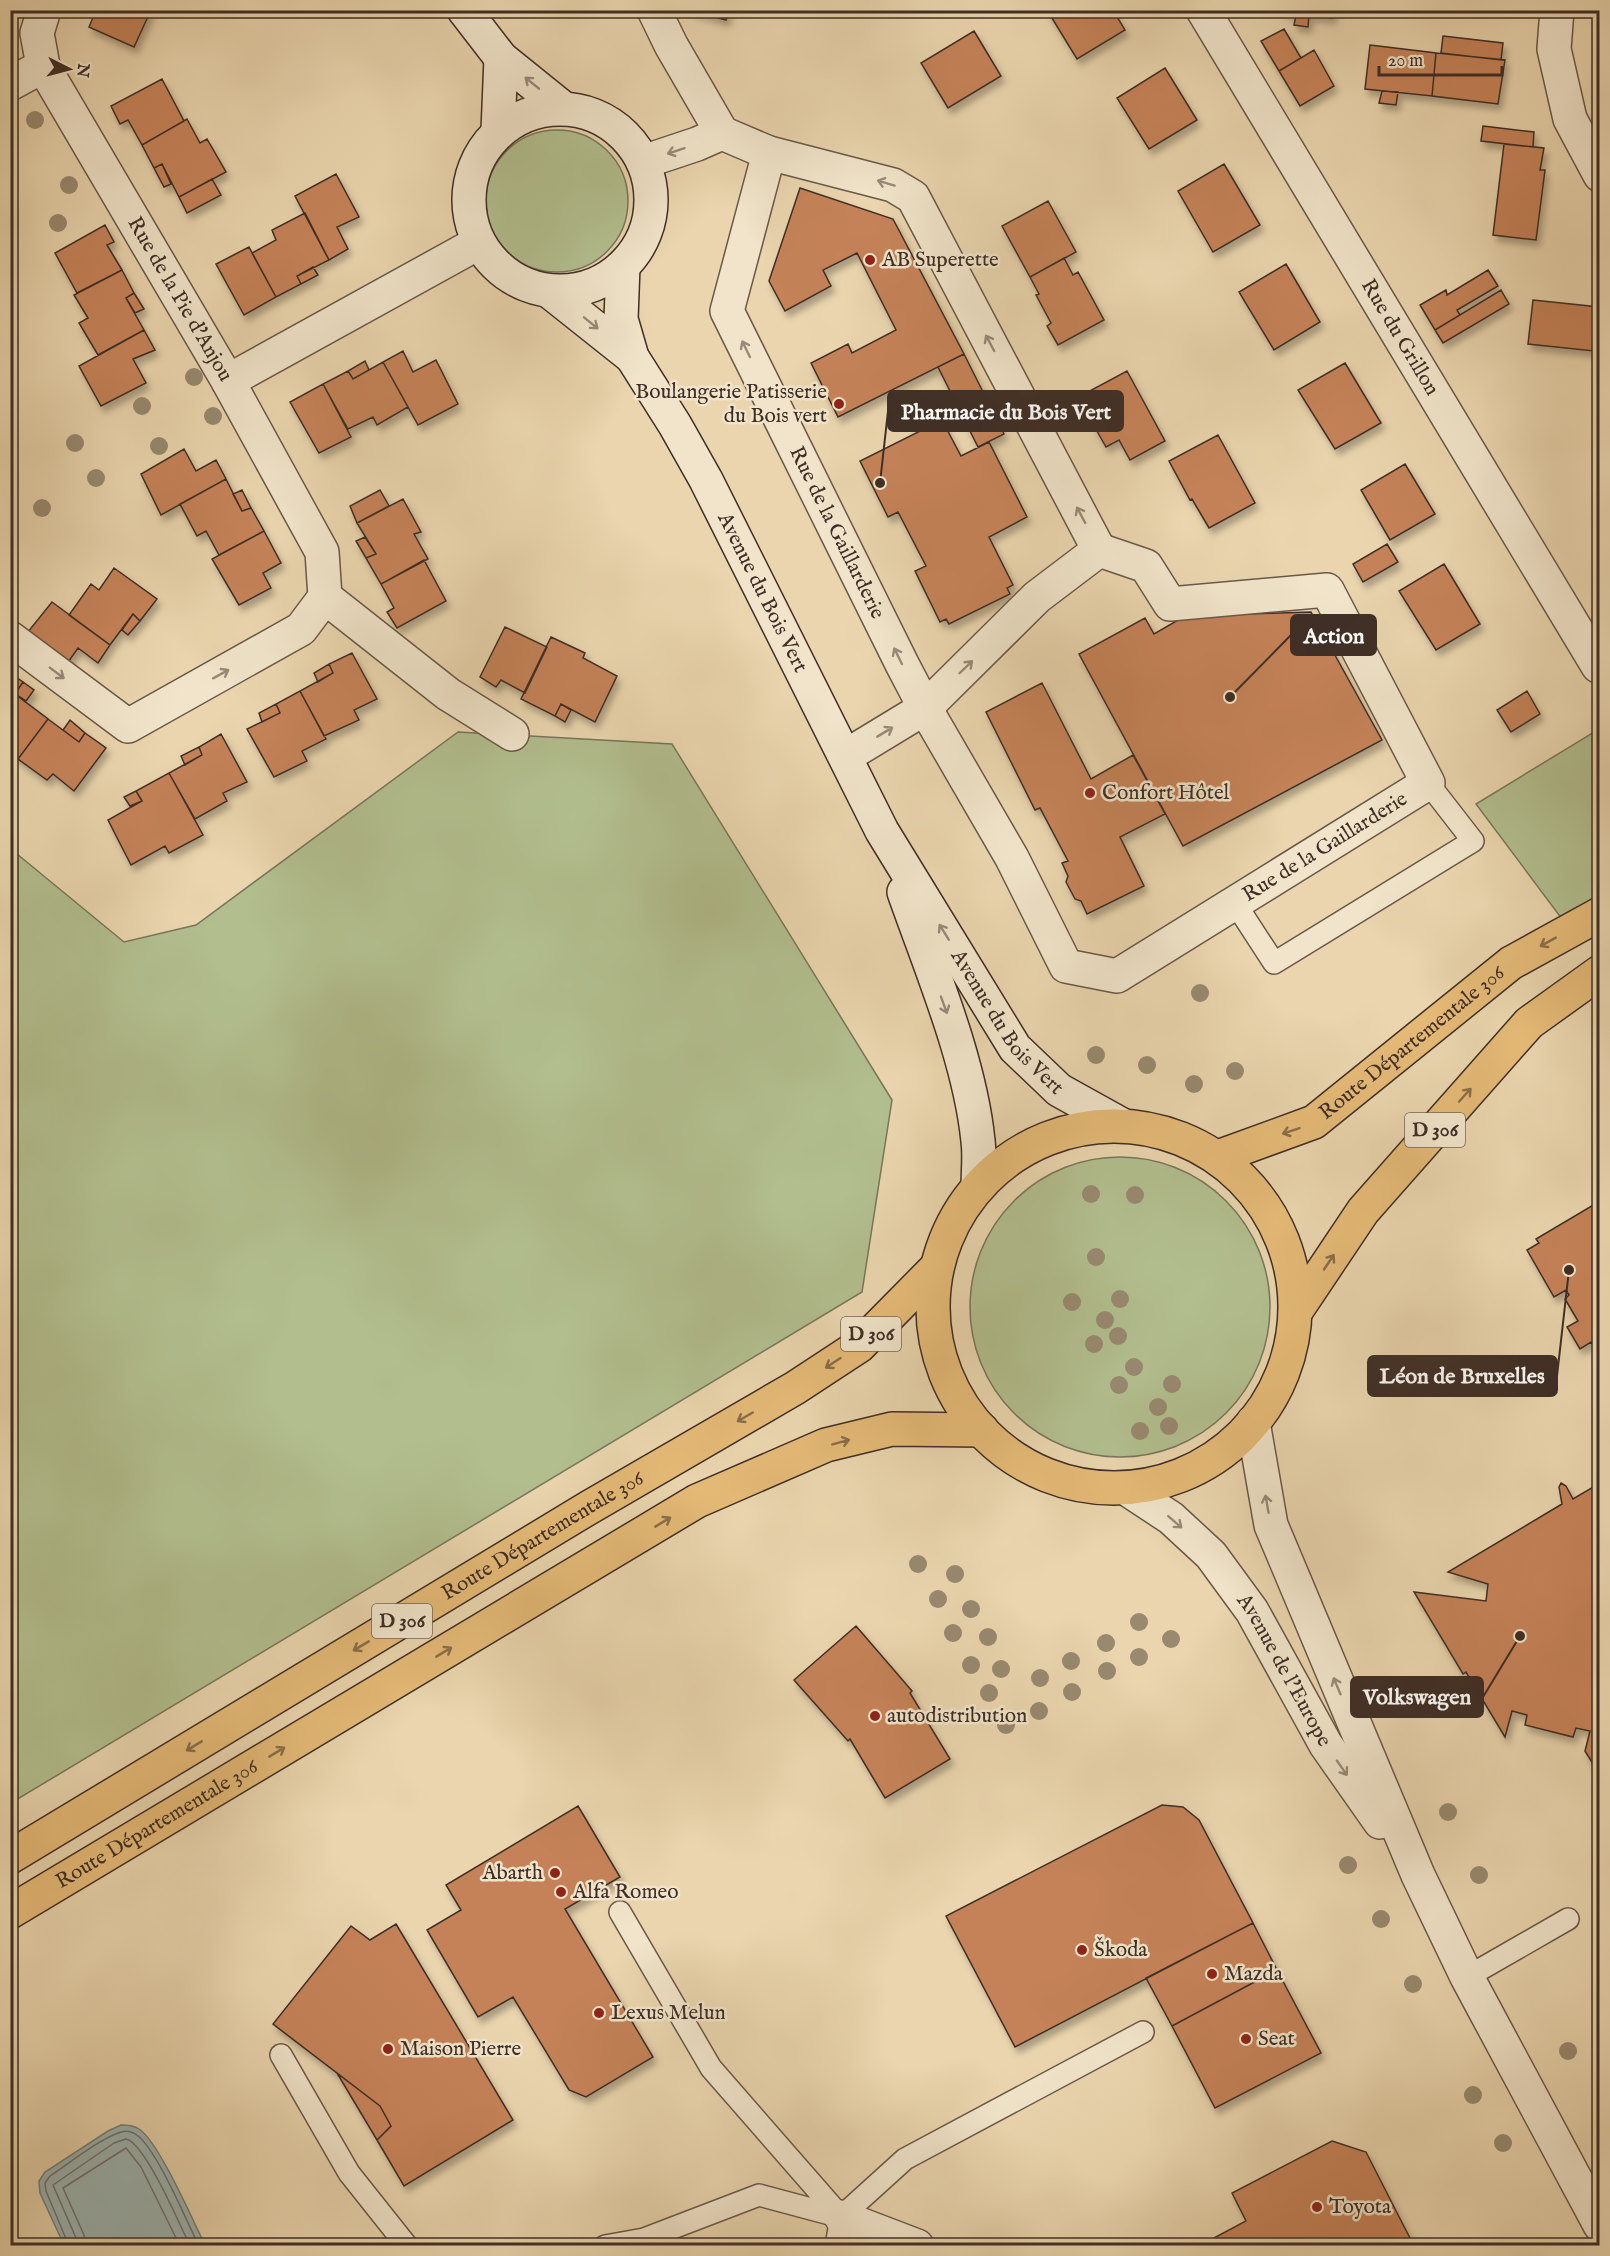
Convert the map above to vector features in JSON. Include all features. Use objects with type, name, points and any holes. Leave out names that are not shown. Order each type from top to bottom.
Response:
[{"type":"main road","name":"Route Départementale 306","points":[[1218,1157],[1314,1122],[1511,963],[1599,914]]},
{"type":"main road","name":"D 306","points":[[1296,1311],[1363,1211],[1529,1023],[1599,972]]},
{"type":"main road","points":[[1122,1125],[1172,1134],[1218,1157],[1261,1198],[1287,1252],[1296,1311],[1291,1351],[1275,1389],[1253,1422],[1211,1462],[1166,1482],[1127,1489],[1071,1484],[1029,1468],[982,1430],[960,1404],[939,1359],[932,1309],[937,1268],[955,1220],[990,1173],[1029,1146],[1074,1129],[1122,1125]]},
{"type":"main road","name":"Route Départementale 306","points":[[10,1857],[590,1507],[795,1388],[859,1346],[937,1268]]},
{"type":"main road","name":"Route Départementale 306","points":[[10,1912],[697,1501],[826,1445],[881,1431],[892,1429],[982,1430]]},
{"type":"street","points":[[10,84],[43,66],[37,33],[44,10]]},
{"type":"street","points":[[464,10],[501,58],[563,108],[603,119],[626,137],[643,162],[650,188],[649,217],[639,243],[623,266],[601,281],[575,290],[549,291],[520,283],[497,266],[478,243],[468,208],[472,172],[498,131],[528,114],[563,108]]},
{"type":"street","points":[[654,10],[671,45],[722,133],[769,153],[894,185],[913,197],[1099,550],[1037,597],[925,708],[846,756]]},
{"type":"street","name":"Rue du Grillon","points":[[1203,10],[1598,666]]},
{"type":"street","points":[[1557,10],[1554,50],[1570,119],[1599,175]]},
{"type":"street","points":[[498,131],[501,58]]},
{"type":"street","name":"Rue de la Pie d'Anjou","points":[[43,66],[228,381],[478,243]]},
{"type":"street","points":[[643,162],[698,144],[722,133]]},
{"type":"street","name":"Rue de la Gaillarderie","points":[[769,153],[727,311],[925,708],[1012,858],[1066,966],[1117,976],[1428,783],[1327,590],[1170,604],[1146,566],[1099,550]]},
{"type":"street","name":"Avenue du Bois Vert","points":[[623,266],[621,319],[632,357],[706,480],[882,831],[1015,1048],[1059,1090],[1122,1125]]},
{"type":"street","name":"Avenue du Bois Vert","points":[[549,291],[632,357]]},
{"type":"street","points":[[10,638],[128,726],[301,629],[326,597],[322,552],[228,381]]},
{"type":"street","points":[[326,597],[448,694],[512,734]]},
{"type":"street","name":"Avenue du Bois Vert","points":[[882,831],[951,1025],[968,1086],[978,1141],[978,1187]]},
{"type":"street","name":"Avenue de l'Europe","points":[[1253,1422],[1271,1525],[1418,1875],[1467,1977],[1599,2225]]},
{"type":"street","name":"Avenue de l'Europe","points":[[1127,1489],[1171,1518],[1211,1555],[1252,1611],[1326,1745],[1418,1875]]},
{"type":"street","points":[[838,2231],[917,2246]]},
{"type":"lane","points":[[1234,903],[1274,963],[1473,841],[1428,783]]},
{"type":"lane","points":[[620,1912],[711,2068],[838,2231]]},
{"type":"lane","points":[[1467,1977],[1568,1919]]},
{"type":"lane","points":[[838,2231],[905,2159],[1143,2032]]},
{"type":"lane","points":[[281,2055],[349,2173],[407,2246]]},
{"type":"lane","points":[[606,2246],[644,2239],[759,2195],[838,2231]]},
{"type":"green space","points":[[557,130],[584,135],[607,151],[623,174],[628,201],[623,228],[607,251],[584,267],[557,272],[530,267],[507,251],[491,228],[486,201],[491,174],[507,151],[530,135]]},
{"type":"green space","points":[[1599,729],[1599,897],[1562,919],[1476,804]]},
{"type":"green space","points":[[458,732],[672,744],[892,1100],[862,1292],[11,1803],[11,849],[124,942],[196,925]]},
{"type":"green space","points":[[1105,1157],[1135,1157],[1164,1163],[1191,1174],[1215,1191],[1236,1212],[1259,1249],[1270,1292],[1270,1322],[1264,1351],[1253,1378],[1236,1402],[1215,1423],[1191,1440],[1164,1451],[1135,1457],[1105,1457],[1076,1451],[1049,1440],[1025,1423],[1004,1402],[987,1378],[976,1351],[970,1322],[970,1292],[976,1263],[987,1236],[1004,1212],[1025,1191],[1049,1174],[1076,1163]]},
{"type":"water","points":[[121,2125],[139,2129],[156,2149],[205,2245],[64,2245],[40,2193],[39,2181],[45,2172]]},
{"type":"building","points":[[96,10],[151,10],[134,47],[89,27]]},
{"type":"building","points":[[689,10],[729,10],[726,20]]},
{"type":"building","points":[[1047,10],[1113,10],[1125,30],[1077,59]]},
{"type":"building","points":[[1279,10],[1322,10],[1322,16],[1296,15]]},
{"type":"building","points":[[1322,10],[1334,10],[1332,18],[1322,16]]},
{"type":"building","points":[[1296,15],[1309,15],[1308,27],[1294,25]]},
{"type":"building","points":[[1284,29],[1301,58],[1279,71],[1261,41]]},
{"type":"building","points":[[974,31],[1001,76],[948,108],[921,63]]},
{"type":"building","points":[[1443,36],[1503,43],[1501,60],[1441,53]]},
{"type":"building","points":[[1370,45],[1436,53],[1432,96],[1365,89]]},
{"type":"building","points":[[1314,50],[1334,86],[1300,106],[1279,71]]},
{"type":"building","points":[[1436,53],[1505,60],[1498,104],[1432,96]]},
{"type":"building","points":[[1165,68],[1197,120],[1149,149],[1117,98]]},
{"type":"building","points":[[162,79],[184,121],[142,145],[128,120],[120,124],[111,106]]},
{"type":"building","points":[[1382,91],[1398,92],[1396,105],[1379,103]]},
{"type":"building","points":[[187,119],[200,143],[207,139],[226,172],[179,197],[162,164],[154,168],[142,145]]},
{"type":"building","points":[[1483,126],[1534,132],[1533,147],[1481,141]]},
{"type":"building","points":[[1504,144],[1544,148],[1540,170],[1545,170],[1536,240],[1493,235]]},
{"type":"building","points":[[162,164],[171,184],[164,187],[154,168]]},
{"type":"building","points":[[1224,164],[1260,225],[1213,252],[1178,191]]},
{"type":"building","points":[[336,174],[359,217],[337,227],[348,249],[329,260],[295,196]]},
{"type":"building","points":[[212,179],[221,195],[187,213],[179,197]]},
{"type":"building","points":[[800,188],[893,219],[964,354],[838,417],[811,363],[848,344],[852,353],[896,330],[857,253],[823,270],[831,286],[785,311],[769,281]]},
{"type":"building","points":[[1048,201],[1076,252],[1030,277],[1002,226]]},
{"type":"building","points":[[305,213],[329,260],[297,276],[301,284],[276,297],[252,253],[276,240],[272,230]]},
{"type":"building","points":[[105,225],[114,242],[107,245],[122,270],[77,293],[55,253]]},
{"type":"building","points":[[249,247],[276,297],[244,315],[216,264]]},
{"type":"building","points":[[1064,258],[1073,275],[1078,272],[1104,320],[1058,345],[1047,326],[1051,323],[1036,295],[1039,294],[1030,277]]},
{"type":"building","points":[[1286,264],[1320,322],[1274,350],[1239,292]]},
{"type":"building","points":[[313,267],[318,275],[301,284],[297,276]]},
{"type":"building","points":[[122,270],[134,293],[126,298],[144,330],[98,355],[79,323],[88,318],[74,295]]},
{"type":"building","points":[[1488,270],[1498,286],[1457,310],[1460,315],[1435,330],[1420,305],[1446,290],[1447,295]]},
{"type":"building","points":[[1501,290],[1509,304],[1443,343],[1435,330]]},
{"type":"building","points":[[134,293],[144,309],[135,313],[126,298]]},
{"type":"building","points":[[1533,300],[1599,307],[1594,351],[1528,344]]},
{"type":"building","points":[[1600,307],[1600,352],[1594,351]]},
{"type":"building","points":[[144,330],[155,350],[133,359],[146,383],[101,406],[79,366]]},
{"type":"building","points":[[403,351],[413,372],[436,360],[458,404],[418,425],[383,362]]},
{"type":"building","points":[[964,354],[1004,434],[978,447],[938,367]]},
{"type":"building","points":[[365,361],[369,370],[353,379],[348,371]]},
{"type":"building","points":[[383,362],[408,407],[377,425],[373,417],[348,429],[323,384],[348,371],[353,379]]},
{"type":"building","points":[[1345,363],[1381,423],[1335,449],[1298,390]]},
{"type":"building","points":[[1127,371],[1165,441],[1130,460],[1119,440],[1106,447],[1093,424],[1098,421],[1084,394]]},
{"type":"building","points":[[323,384],[351,437],[319,453],[290,402]]},
{"type":"building","points":[[942,420],[961,456],[989,442],[1027,517],[989,537],[1013,585],[1007,588],[1010,594],[949,624],[946,619],[940,622],[915,571],[926,566],[898,512],[888,517],[860,461]]},
{"type":"building","points":[[1218,435],[1255,503],[1209,528],[1192,499],[1190,500],[1169,461]]},
{"type":"building","points":[[184,449],[196,471],[216,460],[226,479],[161,515],[141,474]]},
{"type":"building","points":[[1405,464],[1435,514],[1390,540],[1361,490]]},
{"type":"building","points":[[226,479],[242,511],[251,508],[264,531],[219,555],[206,531],[197,536],[180,504]]},
{"type":"building","points":[[242,490],[251,508],[242,511],[233,494]]},
{"type":"building","points":[[380,490],[389,506],[357,523],[350,506]]},
{"type":"building","points":[[403,499],[421,532],[414,534],[428,559],[381,584],[366,558],[376,554],[357,523]]},
{"type":"building","points":[[264,531],[281,563],[263,573],[271,588],[239,605],[212,559]]},
{"type":"building","points":[[365,537],[376,554],[366,558],[356,541]]},
{"type":"building","points":[[1387,544],[1398,562],[1363,582],[1353,564]]},
{"type":"building","points":[[424,560],[446,601],[397,628],[387,612],[394,608],[381,584]]},
{"type":"building","points":[[1444,564],[1480,624],[1436,650],[1399,591]]},
{"type":"building","points":[[114,568],[157,599],[140,621],[133,614],[110,645],[69,615],[91,584],[99,590]]},
{"type":"building","points":[[52,602],[110,645],[98,663],[78,648],[64,668],[23,638]]},
{"type":"building","points":[[1311,612],[1382,740],[1183,846],[1079,654],[1145,618],[1154,634],[1185,616]]},
{"type":"building","points":[[133,614],[140,621],[128,635],[122,630]]},
{"type":"building","points":[[505,627],[547,647],[525,693],[501,680],[496,687],[480,677]]},
{"type":"building","points":[[551,637],[585,653],[583,658],[617,676],[595,722],[561,704],[555,716],[521,699]]},
{"type":"building","points":[[352,653],[377,699],[354,710],[359,720],[324,736],[300,691],[333,673],[329,664]]},
{"type":"building","points":[[329,664],[333,673],[318,682],[314,673]]},
{"type":"building","points":[[10,673],[23,682],[15,694],[48,719],[18,759],[10,753]]},
{"type":"building","points":[[23,682],[34,690],[26,701],[15,694]]},
{"type":"building","name":"Confort Hôtel","points":[[1042,683],[1091,779],[1133,755],[1165,814],[1120,837],[1144,886],[1087,914],[1081,901],[1075,899],[1066,882],[1068,876],[1062,863],[1068,861],[1040,808],[1035,810],[986,712]]},
{"type":"building","points":[[300,691],[326,739],[302,751],[307,761],[274,777],[247,729],[280,713],[276,704]]},
{"type":"building","points":[[1527,691],[1540,714],[1511,732],[1497,710]]},
{"type":"building","points":[[276,704],[280,713],[262,722],[259,713]]},
{"type":"building","points":[[561,704],[571,710],[565,722],[555,716]]},
{"type":"building","points":[[48,719],[79,742],[85,733],[106,748],[74,791],[53,774],[47,780],[18,759]]},
{"type":"building","points":[[70,720],[85,733],[79,742],[63,730]]},
{"type":"building","points":[[221,734],[247,782],[223,793],[227,801],[195,819],[169,773],[202,755],[199,747]]},
{"type":"building","points":[[199,747],[202,755],[185,765],[181,756]]},
{"type":"building","points":[[169,773],[203,835],[169,853],[165,846],[131,865],[108,820],[142,801],[136,791]]},
{"type":"building","points":[[136,791],[142,801],[130,806],[124,797]]},
{"type":"building","points":[[1600,1201],[1600,1358],[1591,1342],[1580,1349],[1567,1327],[1578,1321],[1565,1299],[1569,1295],[1566,1290],[1554,1297],[1527,1250],[1539,1243],[1536,1239]]},
{"type":"building","points":[[1561,1483],[1566,1486],[1573,1499],[1600,1483],[1600,1775],[1585,1751],[1590,1731],[1576,1728],[1573,1737],[1525,1725],[1527,1715],[1512,1711],[1505,1737],[1466,1672],[1463,1674],[1414,1592],[1486,1601],[1488,1584],[1448,1572],[1562,1504],[1559,1487]]},
{"type":"building","name":"autodistribution","points":[[856,1626],[912,1691],[910,1693],[950,1759],[885,1798],[850,1739],[848,1741],[794,1680]]},
{"type":"building","name":"Škoda","points":[[1162,1805],[1183,1807],[1199,1820],[1253,1923],[1015,2047],[946,1916]]},
{"type":"building","points":[[578,1806],[620,1877],[565,1909],[653,2057],[586,2097],[569,2090],[513,1997],[478,2017],[427,1930],[461,1910],[446,1885]]},
{"type":"building","name":"Mazda","points":[[1253,1923],[1277,1970],[1172,2026],[1146,1978]]},
{"type":"building","name":"Maison Pierre","points":[[396,1924],[513,2120],[404,2186],[377,2140],[391,2126],[380,2106],[273,2024],[351,1926],[370,1940]]},
{"type":"building","name":"Seat","points":[[1277,1970],[1321,2053],[1215,2108],[1172,2026]]},
{"type":"building","points":[[337,2073],[380,2106],[391,2126],[377,2140]]},
{"type":"building","name":"Toyota","points":[[1332,2141],[1366,2152],[1414,2246],[1199,2246],[1246,2221],[1232,2193]]},
{"type":"place","name":"AB Superette","points":[[870,260]]},
{"type":"place","name":"Boulangerie Patisserie du Bois vert","points":[[839,404]]},
{"type":"place","name":"Pharmacie du Bois Vert","points":[[880,483]]},
{"type":"place","name":"Action","points":[[1230,697]]},
{"type":"place","name":"Confort Hôtel","points":[[1090,793]]},
{"type":"place","name":"Léon de Bruxelles","points":[[1569,1270]]},
{"type":"place","name":"Volkswagen","points":[[1520,1636]]},
{"type":"place","name":"autodistribution","points":[[875,1716]]},
{"type":"place","name":"Abarth","points":[[555,1873]]},
{"type":"place","name":"Alfa Romeo","points":[[561,1892]]},
{"type":"place","name":"Škoda","points":[[1082,1950]]},
{"type":"place","name":"Mazda","points":[[1212,1974]]},
{"type":"place","name":"Lexus Melun","points":[[599,2013]]},
{"type":"place","name":"Seat","points":[[1246,2039]]},
{"type":"place","name":"Maison Pierre","points":[[388,2049]]},
{"type":"place","name":"Toyota","points":[[1317,2207]]}]
